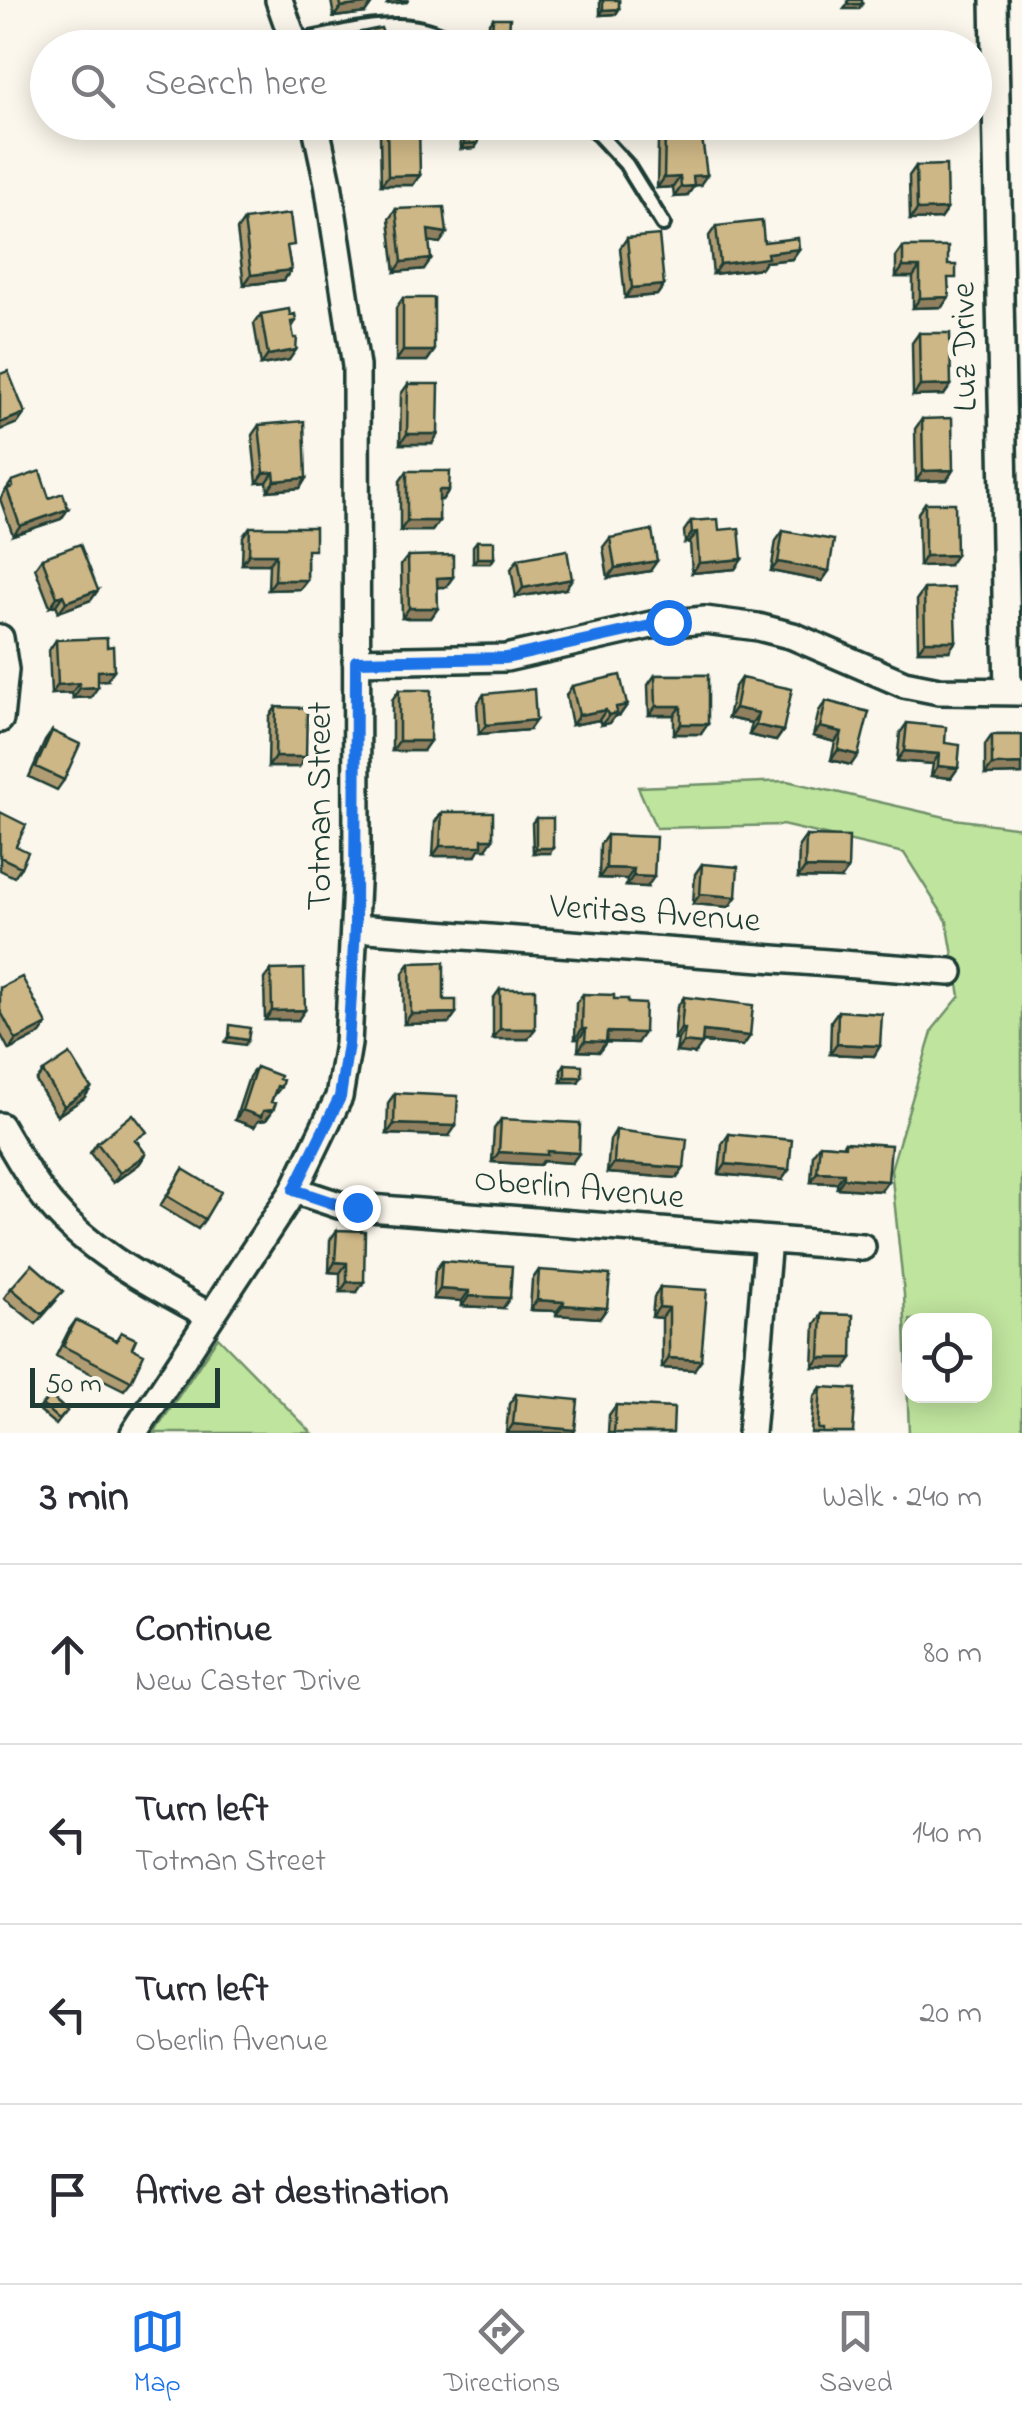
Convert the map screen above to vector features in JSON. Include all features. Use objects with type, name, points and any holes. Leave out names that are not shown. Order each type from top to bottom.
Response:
[{"type":"street","points":[[279,0],[290,30]]},
{"type":"street","name":"Luz Drive","points":[[994,0],[1015,692]]},
{"type":"street","name":"Totman Street","points":[[134,1433],[294,1190],[340,1097],[348,1044],[355,928],[356,366],[319,140]]},
{"type":"street","points":[[356,661],[506,658],[651,625],[705,620],[793,636],[904,684],[940,690],[1015,692]]},
{"type":"street","points":[[0,638],[5,670],[0,718]]},
{"type":"street","name":"Veritas Avenue","points":[[355,928],[950,972]]},
{"type":"street","points":[[0,1126],[42,1193],[81,1235],[111,1259],[210,1316]]},
{"type":"street","name":"Oberlin Avenue","points":[[294,1190],[357,1207],[862,1248]]},
{"type":"street","points":[[751,1433],[768,1240]]},
{"type":"lane","points":[[374,30],[408,24],[433,30]]},
{"type":"lane","points":[[604,140],[626,164],[663,224]]},
{"type":"green space","points":[[787,781],[954,819],[1022,828],[1022,1433],[909,1433],[908,1403],[992,1403],[992,1313],[905,1313],[891,1169],[933,1029],[960,996],[947,921],[904,853],[782,825],[656,828],[638,787]]},
{"type":"green space","points":[[218,1337],[312,1433],[154,1433]]},
{"type":"building","points":[[340,0],[372,0],[372,3],[341,7]]},
{"type":"building","points":[[603,0],[619,0],[619,9],[603,10]]},
{"type":"building","points":[[493,18],[510,18],[509,30],[492,30]]},
{"type":"building","points":[[387,140],[419,140],[420,175],[388,176]]},
{"type":"building","points":[[665,140],[702,140],[707,175],[693,176],[694,186],[681,187],[680,177],[664,178]]},
{"type":"building","points":[[946,165],[947,209],[917,210],[916,166]]},
{"type":"building","points":[[444,207],[447,233],[428,230],[431,259],[402,262],[396,209]]},
{"type":"building","points":[[290,214],[294,245],[287,246],[291,270],[251,275],[244,220]]},
{"type":"building","points":[[762,221],[764,242],[798,238],[799,249],[767,253],[768,258],[720,264],[716,226]]},
{"type":"building","points":[[659,235],[664,285],[632,288],[627,238]]},
{"type":"building","points":[[903,247],[948,247],[948,265],[956,265],[956,278],[948,278],[949,297],[920,298],[920,267],[903,267]]},
{"type":"building","points":[[403,298],[434,298],[434,351],[403,351]]},
{"type":"building","points":[[289,309],[290,315],[295,314],[296,321],[291,322],[297,338],[296,350],[268,355],[261,314]]},
{"type":"building","points":[[919,333],[950,333],[951,385],[920,386]]},
{"type":"building","points":[[8,371],[25,413],[0,423],[0,374]]},
{"type":"building","points":[[408,384],[439,384],[438,434],[407,434]]},
{"type":"building","points":[[952,418],[953,470],[923,471],[922,419]]},
{"type":"building","points":[[304,421],[306,478],[275,481],[274,472],[264,473],[259,425]]},
{"type":"building","points":[[40,471],[49,498],[63,493],[68,509],[20,526],[7,489],[13,487],[12,481]]},
{"type":"building","points":[[407,471],[450,471],[449,490],[439,490],[439,521],[407,521]]},
{"type":"building","points":[[925,503],[955,503],[956,555],[925,556]]},
{"type":"building","points":[[718,519],[719,530],[739,528],[742,559],[699,563],[697,532],[692,533],[691,521]]},
{"type":"building","points":[[250,527],[315,527],[315,550],[307,550],[307,580],[275,580],[276,554],[249,554]]},
{"type":"building","points":[[652,530],[657,561],[615,568],[610,538]]},
{"type":"building","points":[[783,531],[834,540],[829,571],[778,562]]},
{"type":"building","points":[[477,541],[494,541],[494,558],[477,558]]},
{"type":"building","points":[[80,544],[98,590],[66,602],[63,595],[57,597],[42,558]]},
{"type":"building","points":[[567,550],[572,579],[523,588],[518,559]]},
{"type":"building","points":[[453,555],[453,577],[437,578],[438,608],[409,608],[408,556]]},
{"type":"building","points":[[954,588],[956,641],[925,641],[924,589]]},
{"type":"building","points":[[107,638],[107,647],[113,646],[114,670],[98,671],[98,687],[80,688],[79,683],[58,685],[56,640]]},
{"type":"building","points":[[620,675],[627,705],[616,707],[617,713],[608,715],[606,710],[579,715],[572,686]]},
{"type":"building","points":[[655,675],[708,675],[708,724],[681,724],[681,706],[656,706]]},
{"type":"building","points":[[741,678],[792,689],[783,731],[756,725],[759,713],[735,708]]},
{"type":"building","points":[[534,689],[536,720],[486,725],[484,694]]},
{"type":"building","points":[[399,690],[431,690],[430,741],[399,741]]},
{"type":"building","points":[[826,701],[869,712],[858,755],[838,750],[842,732],[820,727]]},
{"type":"building","points":[[276,707],[307,708],[306,757],[275,757]]},
{"type":"building","points":[[907,723],[946,727],[945,743],[960,745],[958,768],[938,766],[939,754],[904,751]]},
{"type":"building","points":[[52,731],[80,744],[64,780],[36,767]]},
{"type":"building","points":[[992,735],[1022,735],[1022,764],[992,765]]},
{"type":"building","points":[[0,812],[26,825],[16,846],[28,852],[21,867],[0,857]]},
{"type":"building","points":[[442,812],[493,812],[493,839],[482,839],[482,846],[440,846]]},
{"type":"building","points":[[536,818],[553,818],[553,848],[536,848]]},
{"type":"building","points":[[607,835],[656,837],[654,877],[633,876],[634,869],[606,868]]},
{"type":"building","points":[[806,836],[849,837],[848,869],[805,868]]},
{"type":"building","points":[[702,864],[738,867],[736,897],[700,894]]},
{"type":"building","points":[[444,962],[444,1000],[456,1000],[456,1013],[411,1014],[410,963]]},
{"type":"building","points":[[304,969],[305,1010],[272,1011],[271,970]]},
{"type":"building","points":[[22,977],[47,1024],[16,1040],[0,1010],[0,988]]},
{"type":"building","points":[[500,989],[535,989],[535,1029],[500,1029]]},
{"type":"building","points":[[583,994],[614,995],[614,999],[645,1004],[644,1033],[607,1032],[606,1042],[585,1041]]},
{"type":"building","points":[[684,997],[753,1005],[750,1036],[703,1031],[702,1044],[683,1042]]},
{"type":"building","points":[[838,1011],[882,1014],[880,1046],[837,1044]]},
{"type":"building","points":[[230,1025],[250,1028],[248,1040],[229,1037]]},
{"type":"building","points":[[70,1054],[91,1088],[64,1106],[43,1072]]},
{"type":"building","points":[[565,1064],[582,1065],[582,1077],[565,1077]]},
{"type":"building","points":[[256,1067],[283,1080],[271,1102],[276,1103],[273,1110],[263,1111],[261,1117],[242,1110]]},
{"type":"building","points":[[395,1093],[458,1096],[456,1126],[394,1124]]},
{"type":"building","points":[[133,1114],[147,1132],[135,1140],[146,1154],[120,1173],[97,1143]]},
{"type":"building","points":[[501,1119],[580,1123],[579,1153],[499,1152]]},
{"type":"building","points":[[616,1130],[687,1139],[684,1168],[614,1163]]},
{"type":"building","points":[[729,1134],[792,1140],[789,1170],[726,1164]]},
{"type":"building","points":[[845,1142],[891,1145],[888,1181],[817,1172],[820,1144],[845,1146]]},
{"type":"building","points":[[183,1169],[221,1192],[205,1219],[167,1196]]},
{"type":"building","points":[[337,1230],[365,1231],[364,1282],[347,1282],[347,1263],[335,1262]]},
{"type":"building","points":[[442,1261],[512,1266],[510,1298],[469,1296],[469,1291],[440,1289]]},
{"type":"building","points":[[32,1264],[63,1291],[42,1314],[11,1288]]},
{"type":"building","points":[[539,1270],[610,1275],[607,1308],[537,1300]]},
{"type":"building","points":[[660,1287],[707,1290],[701,1360],[669,1358],[669,1308],[659,1307]]},
{"type":"building","points":[[822,1314],[853,1315],[852,1358],[820,1358]]},
{"type":"building","points":[[76,1320],[117,1341],[121,1332],[136,1339],[132,1348],[144,1354],[131,1381],[63,1346]]},
{"type":"building","points":[[821,1387],[856,1389],[853,1433],[823,1433],[823,1429],[818,1429]]},
{"type":"building","points":[[516,1394],[578,1400],[575,1430],[513,1424]]},
{"type":"building","points":[[50,1396],[67,1411],[59,1420],[42,1405]]},
{"type":"building","points":[[616,1405],[674,1408],[673,1433],[614,1433]]},
{"type":"route","points":[[357,1207],[294,1190],[340,1097],[348,1044],[355,928],[356,661],[506,658],[668,622]]}]
